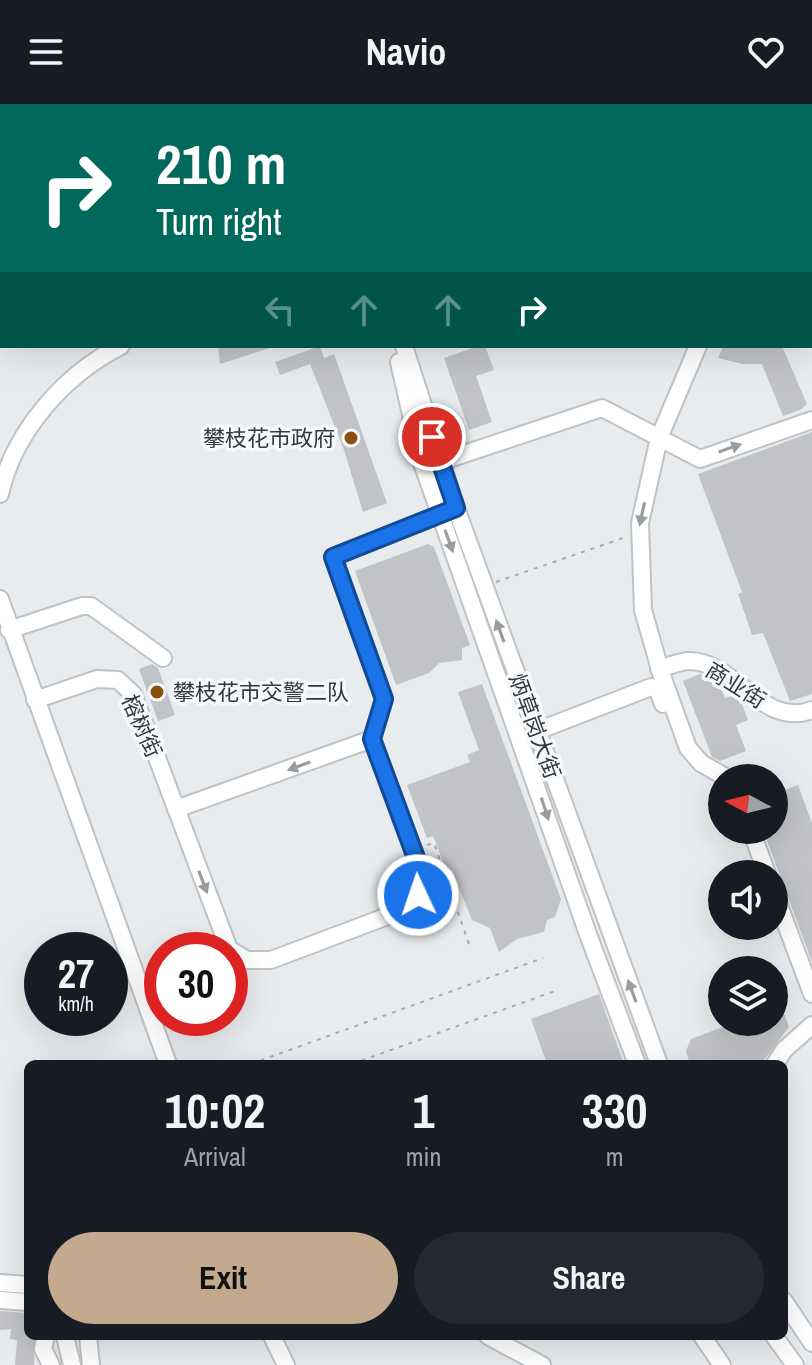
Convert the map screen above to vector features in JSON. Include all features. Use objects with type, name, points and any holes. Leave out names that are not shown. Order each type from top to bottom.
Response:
[{"type":"highway","points":[[812,197],[812,230]]},
{"type":"street","points":[[1,489],[20,446],[44,408],[74,376],[118,348]]},
{"type":"street","points":[[396,348],[410,386]]},
{"type":"street","points":[[407,348],[410,386]]},
{"type":"street","points":[[697,348],[659,438],[639,532],[643,610],[659,669],[688,748],[708,767]]},
{"type":"street","name":"炳草岗大街","points":[[410,386],[484,586],[528,733]]},
{"type":"street","name":"炳草岗大街","points":[[410,386],[422,463],[440,514],[657,1060]]},
{"type":"street","points":[[440,462],[602,408],[700,459],[812,420]]},
{"type":"street","points":[[372,739],[176,809],[229,949],[247,960],[271,960],[401,911],[418,895],[422,874],[372,739],[384,699],[333,557],[456,508]]},
{"type":"street","points":[[0,599],[167,1060]]},
{"type":"street","points":[[9,630],[82,606],[91,606],[163,658]]},
{"type":"street","name":"商业街","points":[[659,669],[687,660],[703,662],[718,668],[770,708],[787,713],[812,710]]},
{"type":"street","name":"榕树街","points":[[35,700],[97,679],[118,680],[133,694],[176,809]]},
{"type":"street","points":[[635,1060],[589,937],[528,733],[651,687],[657,688],[679,746],[688,748]]},
{"type":"street","points":[[788,929],[812,994]]},
{"type":"street","points":[[778,1060],[784,1050],[812,1025]]},
{"type":"street","points":[[0,1283],[24,1285]]},
{"type":"street","points":[[0,1300],[24,1302]]},
{"type":"street","points":[[788,1307],[812,1343]]},
{"type":"street","points":[[45,1340],[43,1349],[51,1365]]},
{"type":"street","points":[[66,1340],[72,1365]]},
{"type":"street","points":[[88,1340],[91,1365]]},
{"type":"street","points":[[274,1340],[286,1365]]},
{"type":"street","points":[[495,1340],[542,1365]]},
{"type":"street","points":[[705,1340],[722,1365]]},
{"type":"street","points":[[777,1340],[795,1365]]},
{"type":"path","points":[[484,586],[639,532]]},
{"type":"path","points":[[424,847],[434,843],[469,944]]},
{"type":"path","points":[[262,1060],[543,958]]},
{"type":"path","points":[[363,1060],[555,991]]},
{"type":"building","points":[[218,348],[270,348],[220,364]]},
{"type":"building","name":"攀枝花市政府","points":[[314,348],[321,348],[324,358],[334,354],[387,503],[363,512],[344,450],[310,364],[280,375],[275,362]]},
{"type":"building","points":[[472,348],[486,348],[494,370],[476,376],[492,422],[469,430],[444,358]]},
{"type":"building","points":[[722,348],[783,348],[807,404],[783,416],[762,364],[742,364],[718,358]]},
{"type":"building","points":[[812,432],[812,694],[790,701],[763,633],[752,635],[738,594],[742,592],[698,474]]},
{"type":"building","points":[[428,544],[434,547],[470,645],[462,648],[462,660],[439,663],[429,673],[396,685],[355,571]]},
{"type":"building","name":"攀枝花市交警二队","points":[[152,664],[158,668],[175,715],[158,721],[139,669]]},
{"type":"building","points":[[700,674],[720,684],[725,698],[735,695],[740,699],[748,720],[736,725],[746,751],[720,761],[712,757],[683,681]]},
{"type":"building","points":[[482,684],[561,899],[555,917],[547,920],[544,932],[517,939],[499,952],[490,928],[472,920],[452,870],[447,872],[433,836],[427,838],[407,785],[470,762],[467,755],[479,750],[458,692]]},
{"type":"building","points":[[798,785],[812,823],[812,962],[788,897],[788,860],[774,860],[768,844],[788,844],[788,789]]},
{"type":"building","points":[[599,994],[623,1060],[546,1060],[531,1019]]},
{"type":"building","points":[[708,1033],[708,1036],[782,1036],[764,1060],[689,1060],[686,1051],[691,1039]]},
{"type":"building","points":[[0,1311],[24,1313],[24,1340],[35,1340],[34,1365],[15,1365],[17,1340],[10,1339],[11,1329],[0,1330]]},
{"type":"place","name":"攀枝花市政府","points":[[351,438]]},
{"type":"place","name":"攀枝花市交警二队","points":[[157,692]]},
{"type":"route","points":[[418,895],[422,874],[372,739],[384,699],[333,557],[456,508],[432,437]]}]
